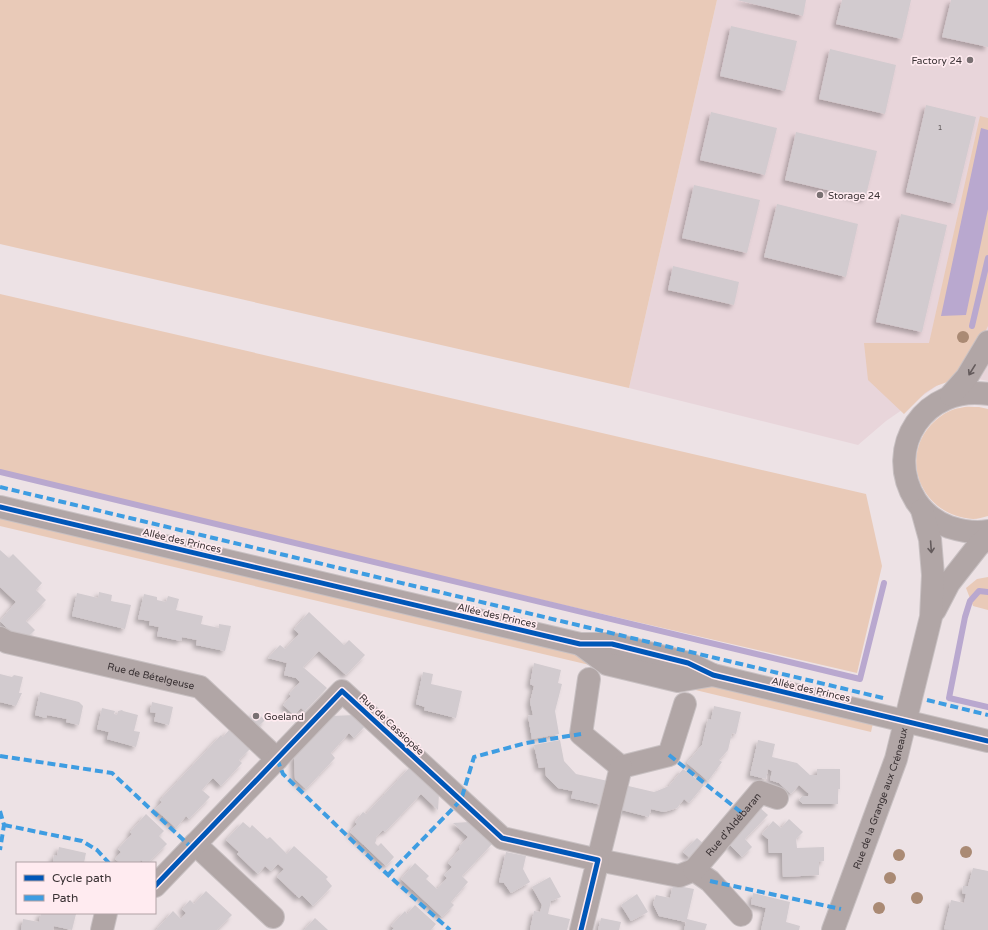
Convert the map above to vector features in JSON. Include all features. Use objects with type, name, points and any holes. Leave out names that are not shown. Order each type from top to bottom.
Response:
[{"type":"street","points":[[951,396],[967,377],[988,342]]},
{"type":"street","points":[[988,394],[974,392],[951,396],[931,406],[915,424],[906,444],[904,468],[910,490],[922,510],[940,524],[963,531],[988,531]]},
{"type":"street","name":"Allée des Princes","points":[[0,506],[580,644],[607,664],[678,681],[713,675],[988,741]]},
{"type":"street","name":"Rue de la Grange aux Créneaux","points":[[833,930],[896,759],[931,617],[933,574],[930,539],[922,510]]},
{"type":"street","name":"Rue de la Grange aux Créneaux","points":[[931,617],[949,583],[978,546],[988,537]]},
{"type":"street","name":"Rue de Bételgeuse","points":[[0,638],[7,642],[200,687],[277,759]]},
{"type":"street","points":[[589,679],[581,734],[621,767]]},
{"type":"street","name":"Rue de Cassiopée","points":[[156,885],[342,691],[502,838],[598,860]]},
{"type":"street","points":[[621,767],[669,755],[685,704]]},
{"type":"street","points":[[581,930],[621,767]]},
{"type":"street","name":"Rue d'Aldébaran","points":[[694,870],[760,792],[777,798]]},
{"type":"street","points":[[195,844],[274,917]]},
{"type":"street","points":[[598,860],[679,876],[694,870],[710,881],[741,915]]},
{"type":"street","points":[[102,930],[106,914]]},
{"type":"shaded area","points":[[0,0],[717,0],[629,388],[0,244]]},
{"type":"shaded area","name":"Storage 24","points":[[717,0],[988,0],[988,381],[954,374],[886,421],[858,445],[629,388]]},
{"type":"shaded area","points":[[980,116],[988,118],[988,326],[978,346],[953,380],[936,386],[925,393],[904,414],[868,380],[864,343],[929,343]]},
{"type":"shaded area","points":[[981,128],[988,130],[988,209],[966,315],[941,316]]},
{"type":"shaded area","points":[[0,294],[866,494],[882,566],[857,673],[0,474]]},
{"type":"shaded area","points":[[979,407],[988,409],[988,516],[973,519],[955,515],[940,507],[928,496],[920,482],[916,466],[918,450],[924,434],[936,420],[953,409]]},
{"type":"shaded area","points":[[0,516],[578,653],[598,667],[0,526]]},
{"type":"shaded area","points":[[988,577],[988,610],[973,606],[966,588],[977,579]]},
{"type":"shaded area","points":[[704,683],[873,723],[871,732],[683,687]]},
{"type":"building","points":[[737,0],[806,0],[803,16]]},
{"type":"building","points":[[842,0],[911,0],[902,39],[836,24]]},
{"type":"building","points":[[951,0],[988,0],[988,47],[942,37]]},
{"type":"building","points":[[731,26],[797,41],[785,91],[720,76]]},
{"type":"building","points":[[830,49],[896,65],[885,114],[819,99]]},
{"type":"building","points":[[926,105],[976,117],[955,204],[906,192]]},
{"type":"building","points":[[711,112],[777,128],[765,175],[700,160]]},
{"type":"building","points":[[796,132],[877,151],[865,199],[785,180]]},
{"type":"building","points":[[694,185],[760,200],[747,253],[682,238]]},
{"type":"building","points":[[777,204],[858,224],[846,277],[764,257]]},
{"type":"building","points":[[901,214],[947,225],[922,332],[876,322]]},
{"type":"building","points":[[673,266],[739,282],[734,305],[668,290]]},
{"type":"building","points":[[0,550],[9,558],[13,554],[42,583],[36,590],[46,600],[26,621],[35,630],[27,638],[14,635],[0,621],[16,602],[0,587]]},
{"type":"building","points":[[99,592],[112,595],[111,601],[131,605],[125,629],[72,616],[77,593],[98,598]]},
{"type":"building","points":[[144,594],[157,597],[157,600],[166,602],[168,596],[179,599],[176,610],[203,616],[201,624],[219,628],[219,624],[231,626],[225,651],[196,645],[197,640],[182,637],[181,641],[157,636],[159,627],[149,625],[150,621],[138,619]]},
{"type":"building","points":[[309,612],[344,645],[349,640],[365,655],[346,675],[319,651],[303,667],[327,688],[305,711],[301,708],[294,715],[283,705],[291,696],[289,694],[300,682],[296,678],[284,675],[287,663],[268,658],[280,645],[285,649],[299,634],[294,629]]},
{"type":"building","points":[[534,663],[561,670],[558,683],[562,684],[555,711],[559,734],[532,739],[528,716],[533,715],[530,702],[534,686],[530,684]]},
{"type":"building","points":[[423,672],[433,674],[431,684],[462,691],[456,718],[424,710],[425,707],[416,704]]},
{"type":"building","points":[[0,674],[12,677],[14,675],[23,677],[19,693],[22,693],[16,706],[0,702]]},
{"type":"building","points":[[40,692],[79,702],[83,706],[79,725],[66,722],[67,719],[47,715],[46,718],[35,715]]},
{"type":"building","points":[[152,702],[173,707],[169,725],[154,721],[156,713],[150,712]]},
{"type":"building","points":[[714,706],[741,712],[736,734],[732,733],[728,750],[719,760],[722,762],[708,781],[687,763],[702,745],[708,719],[711,720]]},
{"type":"building","points":[[102,708],[115,711],[114,714],[117,715],[118,711],[122,710],[138,715],[134,731],[140,732],[136,747],[107,739],[109,732],[97,729]]},
{"type":"building","name":"Goeland","points":[[256,712],[265,720],[257,728],[248,720]]},
{"type":"building","points":[[355,715],[366,725],[354,738],[349,733],[331,753],[335,758],[306,789],[295,779],[294,757],[332,716]]},
{"type":"building","points":[[229,730],[250,749],[239,760],[242,763],[221,786],[213,778],[207,784],[202,790],[210,797],[189,819],[186,816],[176,828],[155,809],[162,802],[160,800],[221,735],[223,737]]},
{"type":"building","points":[[560,740],[564,761],[576,774],[608,781],[602,805],[571,798],[573,791],[558,788],[546,776],[545,767],[539,768],[534,745]]},
{"type":"building","points":[[758,740],[775,744],[772,757],[797,763],[810,775],[817,775],[817,769],[840,769],[838,804],[803,804],[799,800],[802,796],[808,796],[809,794],[799,785],[791,794],[779,783],[770,780],[772,771],[768,769],[766,779],[750,775]]},
{"type":"building","points":[[410,767],[439,794],[438,810],[421,794],[385,832],[383,830],[376,837],[375,843],[378,846],[381,843],[394,857],[386,866],[350,832],[357,824],[355,822],[363,812],[366,814]]},
{"type":"building","points":[[683,769],[704,785],[689,803],[684,799],[677,808],[664,812],[651,809],[649,817],[618,809],[624,785],[654,792],[669,786]]},
{"type":"building","points":[[757,805],[768,815],[745,839],[752,847],[742,857],[727,842]]},
{"type":"building","points":[[146,814],[164,831],[159,836],[167,844],[149,862],[143,862],[141,860],[140,862],[119,862],[115,859],[121,852],[118,849],[132,834],[130,832]]},
{"type":"building","points":[[789,819],[803,832],[796,839],[797,848],[824,847],[824,861],[819,862],[819,875],[783,877],[782,853],[769,853],[768,839],[762,834],[773,821],[781,828]]},
{"type":"building","points":[[243,822],[250,828],[252,825],[267,839],[270,837],[287,854],[294,846],[328,877],[326,879],[332,886],[313,906],[302,895],[299,898],[277,877],[284,869],[278,864],[271,871],[265,866],[258,874],[237,854],[239,852],[226,840]]},
{"type":"building","points":[[469,822],[492,844],[462,876],[468,882],[451,902],[454,905],[442,917],[401,879],[415,863],[429,876],[426,879],[437,889],[447,878],[444,875],[452,867],[448,863],[468,837],[453,823]]},
{"type":"building","points":[[697,838],[704,844],[690,858],[683,852]]},
{"type":"building","points":[[59,847],[86,853],[84,862],[53,862],[54,855],[57,856]]},
{"type":"building","points":[[506,852],[526,856],[523,869],[530,882],[511,893],[504,883],[499,882]]},
{"type":"building","points":[[973,868],[988,871],[988,930],[944,929],[951,900],[964,903],[966,894],[962,893],[963,886],[968,886]]},
{"type":"building","points":[[550,877],[561,897],[551,901],[548,914],[570,919],[567,930],[530,930],[534,911],[540,912],[542,905],[532,887]]},
{"type":"building","points":[[673,885],[694,889],[687,919],[707,924],[705,930],[684,930],[686,922],[659,916],[653,904],[656,895],[670,898]]},
{"type":"building","points":[[206,891],[232,915],[217,930],[156,930],[173,911],[181,919],[186,913],[182,909],[190,900],[194,904]]},
{"type":"building","points":[[753,893],[790,902],[786,922],[800,926],[799,930],[761,930],[766,908],[751,904]]},
{"type":"building","points":[[637,894],[648,912],[631,921],[621,905]]},
{"type":"building","points":[[415,905],[436,924],[431,930],[392,930],[394,928],[391,926],[405,911],[407,914]]},
{"type":"building","points":[[41,914],[76,914],[72,930],[54,926],[53,930],[21,930],[23,919],[39,922]]},
{"type":"building","points":[[315,918],[328,930],[304,930]]},
{"type":"building","points":[[601,918],[621,922],[619,930],[598,930]]},
{"type":"waterway","points":[[972,326],[988,258]]},
{"type":"waterway","points":[[0,472],[860,679],[884,583]]},
{"type":"waterway","points":[[988,592],[979,591],[970,601],[965,617],[949,698],[988,707]]},
{"type":"marked path","points":[[0,487],[883,698]]},
{"type":"marked path","points":[[927,700],[988,715]]},
{"type":"marked path","points":[[388,875],[461,800],[474,757],[526,743],[581,734]]},
{"type":"marked path","points":[[669,755],[742,813]]},
{"type":"marked path","points":[[0,756],[112,773],[192,848]]},
{"type":"marked path","points":[[277,759],[283,774],[388,875],[450,930]]},
{"type":"marked path","points":[[0,811],[4,825],[0,850]]},
{"type":"marked path","points":[[4,825],[82,841],[97,850],[108,862]]},
{"type":"marked path","points":[[710,881],[841,909]]},
{"type":"cycle path","points":[[0,507],[580,644],[612,644],[688,663],[713,675],[988,741]]},
{"type":"cycle path","points":[[156,885],[342,691],[502,838],[598,860],[581,930]]},
{"type":"place","name":"Factory 24","points":[[970,60]]},
{"type":"place","name":"Storage 24","points":[[820,195]]},
{"type":"place","name":"Goeland","points":[[256,716]]}]
